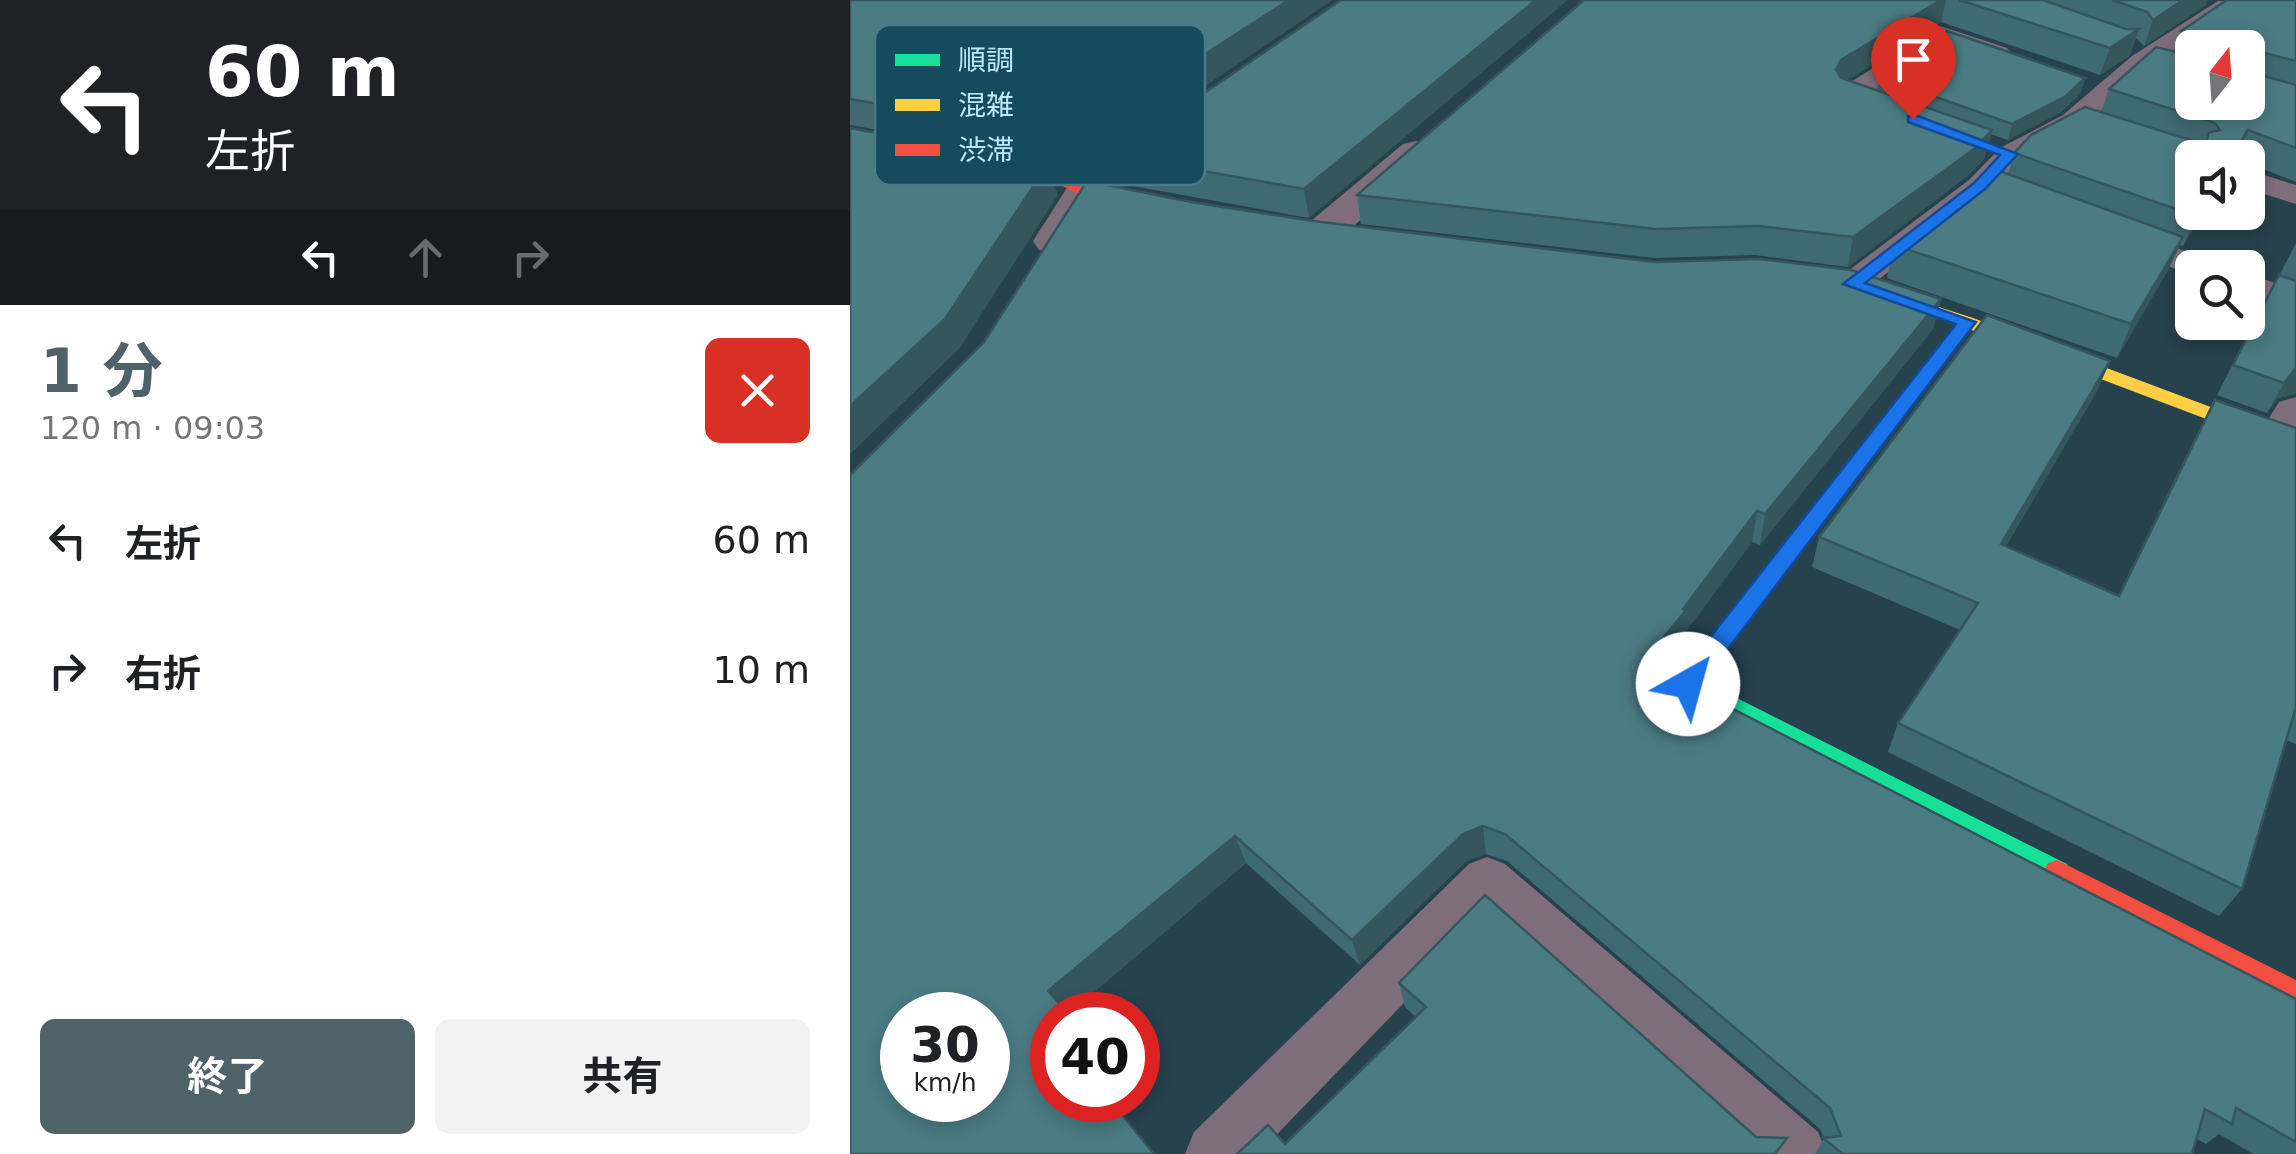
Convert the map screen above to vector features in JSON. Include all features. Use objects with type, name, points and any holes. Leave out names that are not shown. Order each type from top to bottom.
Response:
[{"type":"street","points":[[2228,1],[2264,8]]},
{"type":"street","points":[[1311,233],[1449,124]]},
{"type":"street","points":[[850,140],[875,144]]},
{"type":"street","points":[[1074,185],[1181,212]]},
{"type":"street","points":[[1032,275],[1090,185]]},
{"type":"street","points":[[1311,233],[1357,239]]},
{"type":"street","points":[[1842,283],[2291,433]]},
{"type":"street","points":[[1967,322],[1688,684],[2296,996]]},
{"type":"lane","points":[[1842,283],[1980,186],[2010,154],[2073,122],[2105,89],[2228,1]]},
{"type":"lane","points":[[1902,115],[1848,96],[1940,33],[2032,64]]},
{"type":"lane","points":[[2141,61],[2175,71]]},
{"type":"lane","points":[[2068,77],[2105,89]]},
{"type":"lane","points":[[2073,122],[2107,133]]},
{"type":"lane","points":[[1974,141],[2010,154]]},
{"type":"lane","points":[[2265,185],[2296,195]]},
{"type":"lane","points":[[1980,186],[2017,200]]},
{"type":"lane","points":[[2091,227],[2175,258]]},
{"type":"lane","points":[[2265,290],[2296,302]]},
{"type":"lane","points":[[1216,1154],[1487,881],[1796,1154]]},
{"type":"building","points":[[850,0],[1289,0],[1205,54],[1205,25],[875,25],[875,103],[850,99]]},
{"type":"building","points":[[1341,0],[1536,0],[1304,189],[1205,171],[1205,92]]},
{"type":"building","points":[[1584,0],[1941,0],[1841,60],[1836,70],[1841,78],[1992,130],[1974,149],[1853,237],[1759,226],[1656,229],[1357,195]]},
{"type":"building","points":[[1959,0],[2043,0],[2126,29],[2139,29],[2110,48]]},
{"type":"building","points":[[2112,0],[2183,0],[2153,20],[2147,12]]},
{"type":"building","points":[[2227,0],[2296,0],[2296,61],[2265,53],[2265,30],[2182,30]]},
{"type":"building","points":[[1947,31],[2085,78],[2066,96],[2012,124],[1879,77]]},
{"type":"building","points":[[2156,47],[2175,52],[2175,110],[2109,89]]},
{"type":"building","points":[[2265,76],[2296,85],[2296,148],[2248,130],[2242,140],[2207,140],[2208,133],[2220,130],[2206,120],[2265,120]]},
{"type":"building","points":[[2085,107],[2190,140],[2175,140],[2175,209],[2014,153],[2031,135]]},
{"type":"building","points":[[850,128],[875,132],[875,185],[1034,185],[945,319],[850,406]]},
{"type":"building","points":[[1994,169],[2183,237],[2131,324],[1894,245]]},
{"type":"building","points":[[1084,185],[1107,185],[1313,221],[1655,262],[1759,259],[1851,270],[1941,299],[1765,514],[1757,511],[1683,609],[1686,610],[1665,636],[1653,661],[1667,675],[2296,999],[2296,1142],[2236,1108],[2232,1124],[2205,1109],[2192,1154],[1843,1154],[1823,1138],[1841,1136],[1830,1108],[1505,834],[1483,826],[1463,834],[1352,940],[1235,836],[1049,992],[1030,992],[1030,1122],[1128,1122],[1154,1154],[850,1154],[850,475],[984,342]]},
{"type":"building","points":[[2279,275],[2296,281],[2296,368],[2284,383],[2233,365],[2246,340],[2265,340],[2265,302]]},
{"type":"building","points":[[1987,315],[2110,361],[2001,544],[2119,596],[2215,400],[2296,428],[2296,707],[2242,889],[1898,723],[1978,603],[1819,537]]},
{"type":"building","points":[[1485,895],[1756,1137],[1787,1138],[1775,1154],[1237,1154],[1268,1125],[1285,1144],[1426,1007],[1399,983]]},
{"type":"traffic: fast","points":[[1967,322],[1687,684],[2057,873]]},
{"type":"traffic: slow","points":[[1867,289],[1967,322],[2296,446]]},
{"type":"traffic: jam","points":[[850,139],[875,144]]},
{"type":"traffic: jam","points":[[1072,185],[1152,206]]},
{"type":"traffic: jam","points":[[2057,873],[2296,996]]},
{"type":"route","points":[[1688,684],[1967,322],[1852,284],[1980,186],[2010,154],[1913,119]]}]
